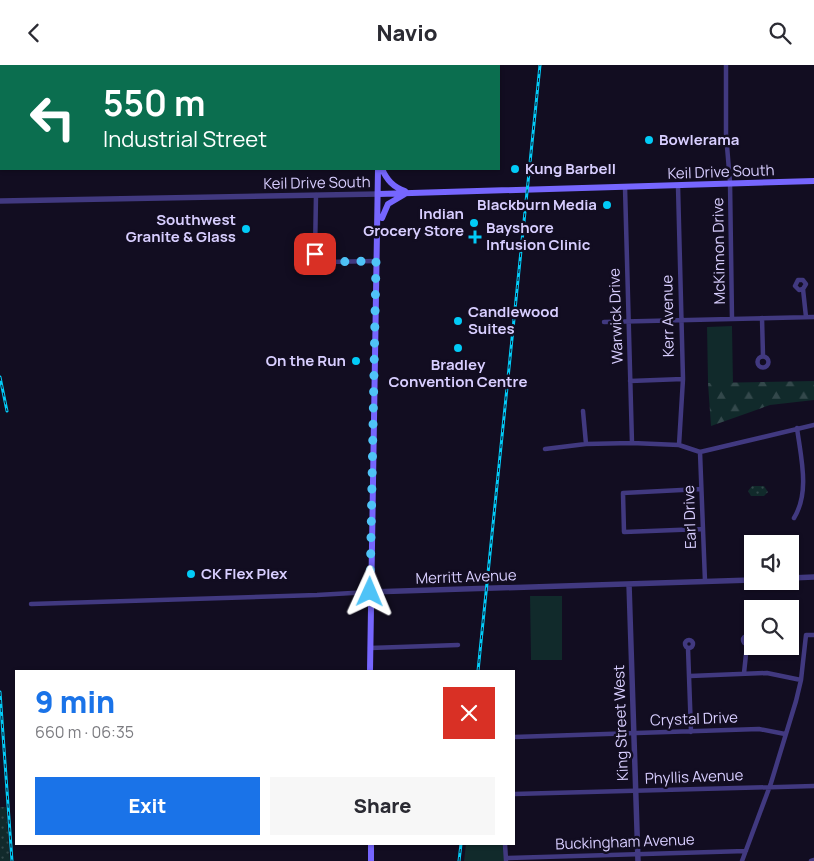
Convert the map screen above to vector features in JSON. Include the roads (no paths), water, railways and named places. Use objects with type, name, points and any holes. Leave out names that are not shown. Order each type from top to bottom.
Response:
[{"type":"main road","points":[[379,231],[380,170]]},
{"type":"main road","points":[[381,170],[397,189],[408,193]]},
{"type":"main road","name":"Keil Drive South","points":[[379,194],[814,181]]},
{"type":"main road","points":[[370,670],[376,261],[382,213],[388,204],[408,193]]},
{"type":"main road","points":[[371,845],[371,861]]},
{"type":"street","name":"McKinnon Drive","points":[[726,65],[726,134],[730,183],[732,319]]},
{"type":"street","name":"Kerr Avenue","points":[[678,186],[682,379],[680,445]]},
{"type":"street","name":"Warwick Drive","points":[[625,187],[632,443]]},
{"type":"street","name":"Keil Drive South","points":[[0,201],[379,194]]},
{"type":"street","points":[[316,195],[315,254],[319,259],[326,262],[376,261]]},
{"type":"street","points":[[803,289],[806,317]]},
{"type":"street","points":[[762,317],[763,356]]},
{"type":"street","points":[[604,322],[814,317]]},
{"type":"street","points":[[630,381],[682,379]]},
{"type":"street","points":[[583,411],[586,444]]},
{"type":"street","points":[[545,449],[586,444],[632,443],[680,445],[700,452],[814,425]]},
{"type":"street","points":[[794,518],[802,505],[803,471],[797,429]]},
{"type":"street","name":"Earl Drive","points":[[700,452],[705,581]]},
{"type":"street","points":[[701,489],[623,493],[624,532],[702,529]]},
{"type":"street","points":[[799,578],[812,577]]},
{"type":"street","name":"Merritt Avenue","points":[[31,604],[744,580]]},
{"type":"street","name":"King Street West","points":[[629,584],[638,861]]},
{"type":"street","points":[[742,861],[769,787],[801,681],[806,635],[814,635]]},
{"type":"street","points":[[370,648],[458,645]]},
{"type":"street","points":[[688,648],[691,732]]},
{"type":"street","points":[[744,673],[746,655]]},
{"type":"street","points":[[690,675],[778,674],[801,681]]},
{"type":"street","name":"Crystal Drive","points":[[515,737],[759,729],[785,734]]},
{"type":"street","name":"Phyllis Avenue","points":[[515,795],[814,786]]},
{"type":"street","points":[[505,845],[506,860]]},
{"type":"street","name":"Buckingham Avenue","points":[[506,860],[746,851]]},
{"type":"railway","points":[[478,670],[540,65]]},
{"type":"railway","points":[[0,377],[7,411]]},
{"type":"railway","points":[[0,692],[12,861]]},
{"type":"railway","points":[[459,861],[461,845]]},
{"type":"place","name":"Bowlerama","points":[[649,140]]},
{"type":"place","name":"Kung Barbell","points":[[515,169]]},
{"type":"place","name":"Blackburn Media","points":[[607,205]]},
{"type":"place","name":"Indian Grocery Store","points":[[474,223]]},
{"type":"place","name":"Southwest Granite & Glass","points":[[246,229]]},
{"type":"place","name":"Bayshore Infusion Clinic","points":[[475,237]]},
{"type":"place","name":"Candlewood Suites","points":[[458,321]]},
{"type":"place","name":"Bradley Convention Centre","points":[[458,348]]},
{"type":"place","name":"On the Run","points":[[356,361]]},
{"type":"place","name":"CK Flex Plex","points":[[191,574]]}]
